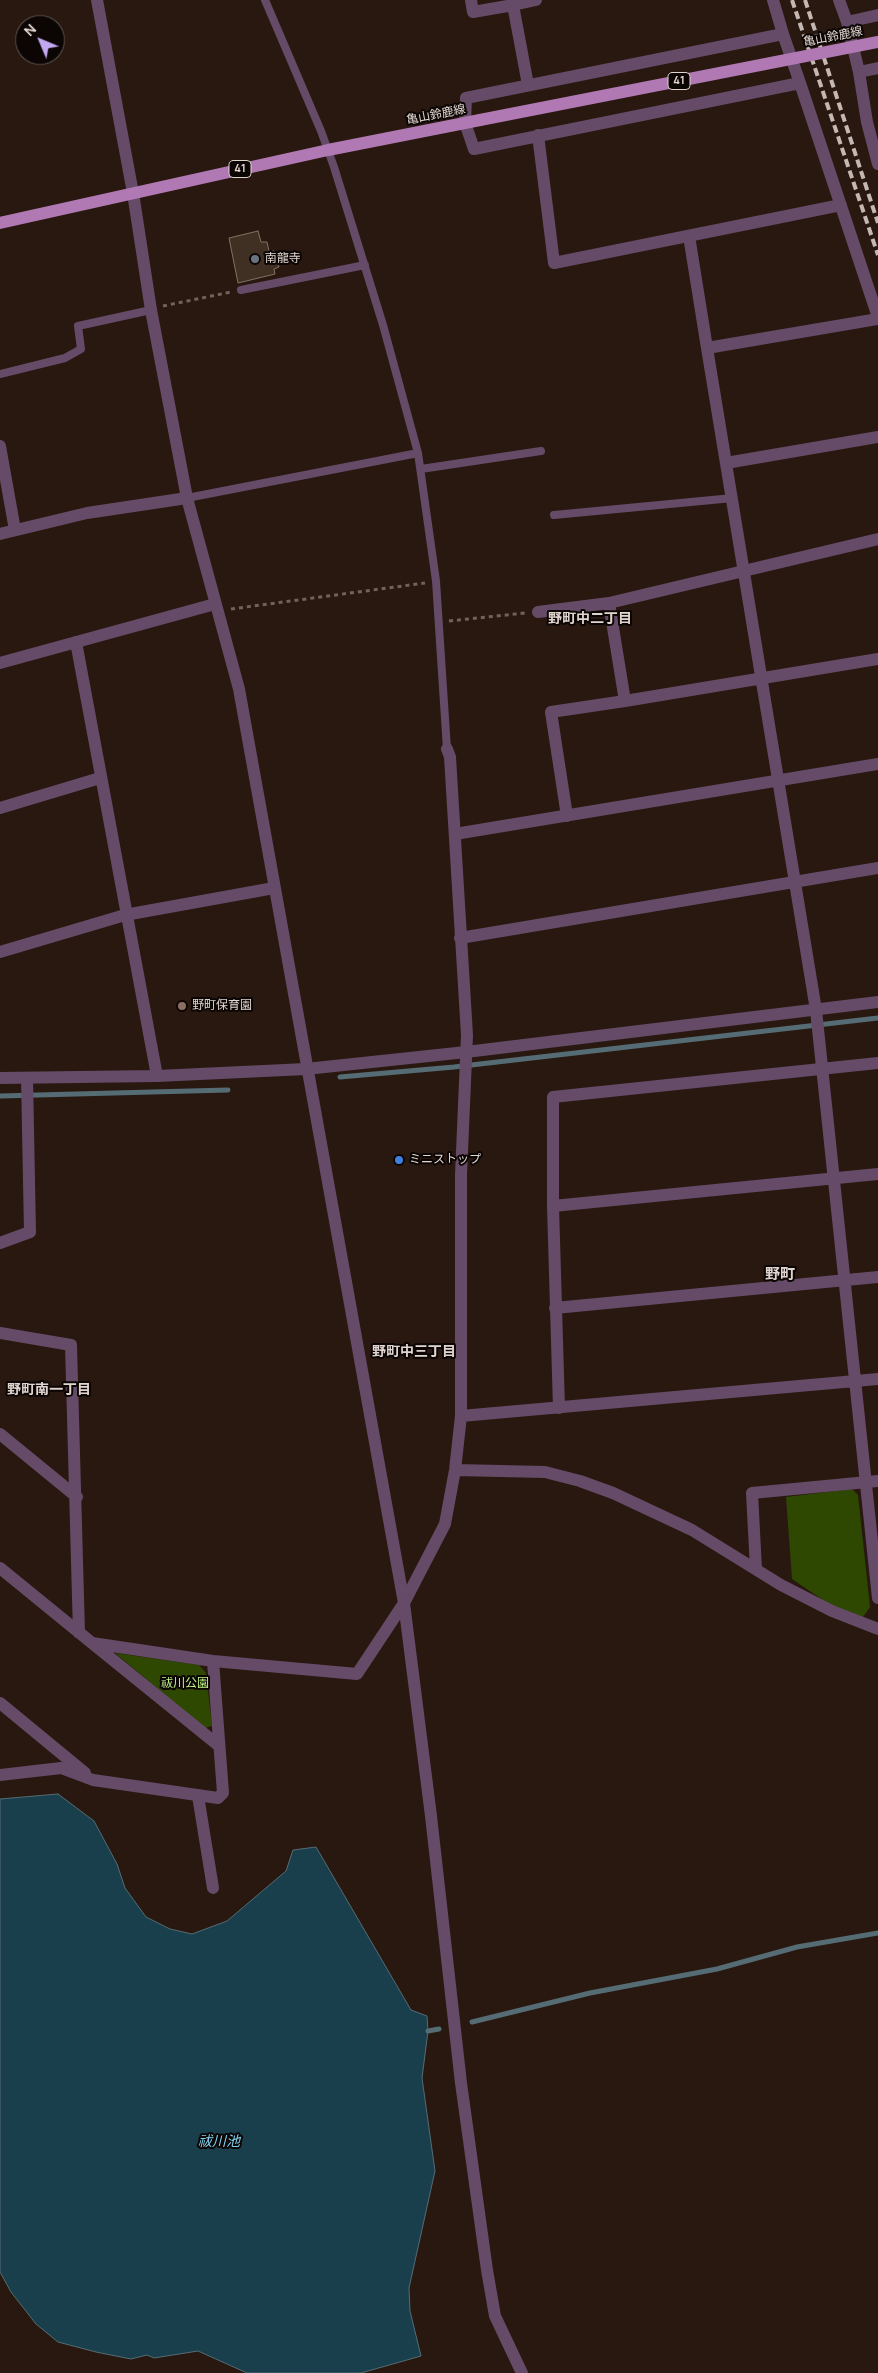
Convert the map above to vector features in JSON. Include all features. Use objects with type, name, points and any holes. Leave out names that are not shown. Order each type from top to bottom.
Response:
[{"type":"main road","name":"亀山鈴鹿線","points":[[0,223],[328,150],[878,42]]},
{"type":"street","points":[[97,0],[133,193],[151,310],[187,498],[239,689],[404,1602],[431,1816],[461,2083],[487,2270],[495,2316],[522,2373]]},
{"type":"street","points":[[470,0],[473,12],[536,0]]},
{"type":"street","points":[[707,348],[878,318],[773,0]]},
{"type":"street","points":[[839,0],[847,22],[859,72],[867,122],[878,164]]},
{"type":"street","points":[[513,5],[528,85]]},
{"type":"street","points":[[847,22],[878,15]]},
{"type":"street","points":[[783,34],[466,98],[465,123],[474,150],[538,135],[800,83]]},
{"type":"street","points":[[859,72],[878,68]]},
{"type":"street","points":[[538,135],[554,263],[841,205]]},
{"type":"street","points":[[689,236],[743,570],[780,780],[817,1020],[855,1382],[872,1482],[878,1598]]},
{"type":"street","points":[[726,463],[878,436]]},
{"type":"street","points":[[0,446],[15,530]]},
{"type":"street","points":[[0,534],[87,513],[187,498]]},
{"type":"street","points":[[538,612],[609,603],[878,539]]},
{"type":"street","points":[[609,603],[625,701]]},
{"type":"street","points":[[0,663],[216,607]]},
{"type":"street","points":[[76,642],[125,915],[157,1076]]},
{"type":"street","points":[[567,816],[551,712],[878,658]]},
{"type":"street","points":[[92,1644],[213,1661],[357,1674],[404,1602],[445,1524],[455,1470],[461,1416],[462,1175],[467,1035],[450,756],[447,749]]},
{"type":"street","points":[[455,834],[878,764]]},
{"type":"street","points":[[0,808],[100,778]]},
{"type":"street","points":[[460,938],[878,868]]},
{"type":"street","points":[[0,952],[125,915],[274,888]]},
{"type":"street","points":[[0,1078],[28,1081],[157,1076],[306,1068],[466,1055],[817,1020],[878,1002]]},
{"type":"street","points":[[559,1408],[553,1206],[553,1097],[878,1063]]},
{"type":"street","points":[[0,1243],[30,1232],[28,1081]]},
{"type":"street","points":[[553,1206],[878,1174]]},
{"type":"street","points":[[555,1308],[878,1277]]},
{"type":"street","points":[[0,1333],[71,1346],[77,1497],[79,1633]]},
{"type":"street","points":[[461,1416],[878,1379]]},
{"type":"street","points":[[0,1434],[77,1497]]},
{"type":"street","points":[[455,1470],[545,1472],[580,1481],[613,1493],[692,1530],[756,1569],[832,1611],[878,1629]]},
{"type":"street","points":[[756,1569],[752,1493],[872,1482]]},
{"type":"street","points":[[0,1568],[218,1745]]},
{"type":"street","points":[[0,1775],[61,1768],[92,1780],[218,1798],[222,1793],[213,1661]]},
{"type":"street","points":[[0,1703],[92,1780]]},
{"type":"street","points":[[198,1796],[213,1888]]},
{"type":"lane","points":[[265,0],[328,150],[383,325],[418,453],[436,581],[447,749]]},
{"type":"lane","points":[[241,290],[365,265]]},
{"type":"lane","points":[[0,374],[65,358],[81,350],[78,326],[151,310]]},
{"type":"lane","points":[[421,469],[541,451]]},
{"type":"lane","points":[[187,498],[418,453]]},
{"type":"lane","points":[[554,515],[732,498]]},
{"type":"path","points":[[151,310],[241,290]]},
{"type":"path","points":[[216,607],[436,581]]},
{"type":"path","points":[[438,622],[538,612]]},
{"type":"green space","points":[[852,1489],[858,1495],[870,1607],[863,1617],[829,1604],[792,1579],[786,1497]]},
{"type":"green space","name":"祓川公園","points":[[115,1653],[199,1665],[206,1673],[212,1726],[205,1728]]},
{"type":"water","name":"祓川池","points":[[58,1794],[94,1821],[117,1864],[125,1888],[146,1917],[170,1929],[192,1934],[227,1921],[286,1871],[293,1850],[316,1847],[411,2010],[427,2016],[428,2031],[422,2078],[435,2171],[409,2288],[410,2311],[421,2356],[361,2373],[247,2373],[198,2351],[154,2358],[147,2355],[131,2359],[58,2342],[36,2324],[11,2292],[0,2272],[0,1799]]},
{"type":"building","name":"南龍寺","points":[[258,231],[261,242],[267,242],[269,251],[274,251],[279,267],[274,269],[275,274],[238,283],[229,238]]},
{"type":"waterway","points":[[340,1077],[454,1067],[878,1018]]},
{"type":"waterway","points":[[0,1096],[228,1090]]},
{"type":"waterway","points":[[472,2022],[590,1993],[717,1969],[797,1947],[878,1933]]},
{"type":"waterway","points":[[428,2031],[439,2029]]},
{"type":"railway","points":[[792,0],[878,255]]},
{"type":"railway","points":[[805,0],[878,223]]},
{"type":"place","name":"南龍寺","points":[[255,259]]},
{"type":"place","name":"野町保育園","points":[[182,1006]]},
{"type":"place","name":"ミニストップ","points":[[399,1160]]},
{"type":"district","name":"野町中二丁目","points":[[590,619]]},
{"type":"district","name":"野町","points":[[780,1275]]},
{"type":"district","name":"野町中三丁目","points":[[414,1352]]},
{"type":"district","name":"野町南一丁目","points":[[49,1390]]}]
